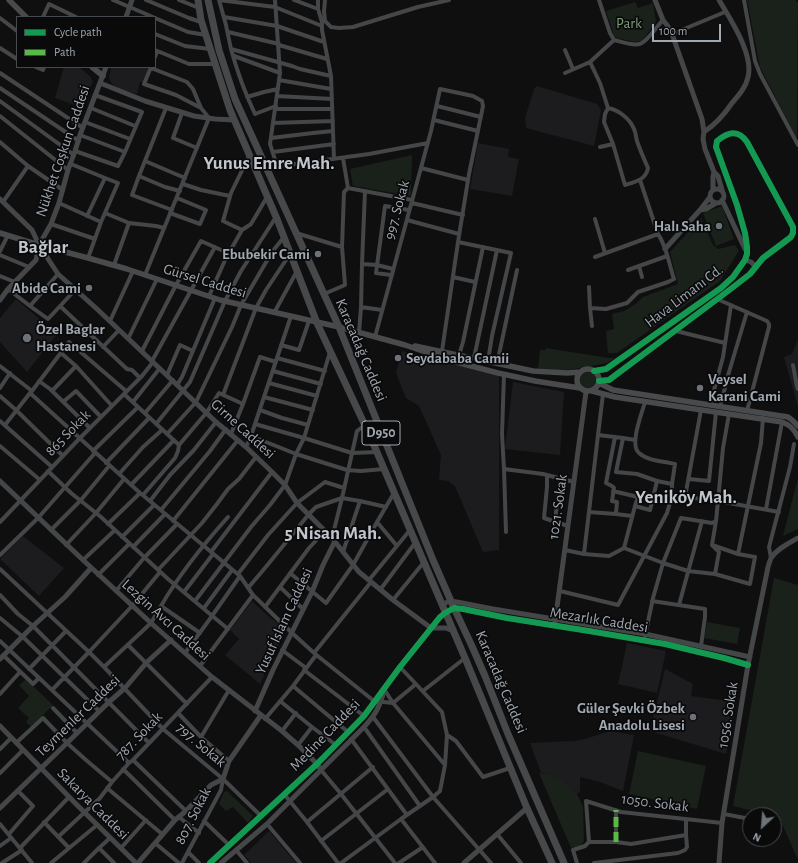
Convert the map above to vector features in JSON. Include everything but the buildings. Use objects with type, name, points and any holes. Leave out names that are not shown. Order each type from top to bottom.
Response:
[{"type":"highway","name":"Karacadağ Caddesi","points":[[198,0],[202,22],[230,110],[276,217],[317,323],[377,452],[527,808],[552,863]]},
{"type":"highway","name":"Karacadağ Caddesi","points":[[208,0],[219,50],[235,99],[339,328],[452,605],[482,670],[564,863]]},
{"type":"main road","points":[[10,0],[25,16]]},
{"type":"main road","points":[[93,68],[103,76]]},
{"type":"main road","name":"Gürsel Caddesi","points":[[0,233],[134,271],[224,301],[291,316],[405,345]]},
{"type":"main road","points":[[405,345],[442,351],[533,371],[567,373],[591,369],[597,374],[599,382],[595,389],[589,391]]},
{"type":"main road","points":[[405,345],[452,361],[535,381],[580,388],[615,397],[701,410],[718,409],[747,411],[788,417],[798,426]]},
{"type":"main road","points":[[580,372],[577,379],[580,388]]},
{"type":"main road","points":[[599,382],[613,390],[710,405],[729,414],[782,422],[788,424],[798,437]]},
{"type":"street","points":[[113,0],[150,16]]},
{"type":"street","points":[[126,16],[132,0]]},
{"type":"street","points":[[146,0],[202,22]]},
{"type":"street","points":[[179,0],[199,8]]},
{"type":"street","points":[[322,26],[275,7],[219,0],[234,56],[247,97],[255,114],[275,108],[332,109]]},
{"type":"street","points":[[275,0],[280,74],[270,144],[277,166]]},
{"type":"street","points":[[294,0],[318,9]]},
{"type":"street","points":[[318,0],[318,9],[322,22],[324,42],[331,76],[334,159]]},
{"type":"street","points":[[325,0],[325,21],[331,27],[339,28],[353,27],[418,7],[449,0]]},
{"type":"street","points":[[599,0],[610,33],[614,40],[632,44],[640,44],[647,39],[663,20]]},
{"type":"street","points":[[655,0],[663,20],[672,34],[702,119],[705,150],[714,172],[718,176],[724,194],[721,202],[716,203],[706,209],[700,210]]},
{"type":"street","points":[[704,132],[713,126],[725,113],[745,85],[749,76],[749,64],[741,39],[718,0]]},
{"type":"street","points":[[744,0],[755,61],[760,74],[798,146]]},
{"type":"street","points":[[43,16],[50,2],[74,16]]},
{"type":"street","points":[[672,34],[725,12]]},
{"type":"street","points":[[224,17],[277,26],[324,42]]},
{"type":"street","points":[[0,18],[16,30]]},
{"type":"street","points":[[156,19],[188,32],[206,35]]},
{"type":"street","points":[[228,32],[327,59]]},
{"type":"street","points":[[156,34],[185,46],[210,49]]},
{"type":"street","points":[[565,73],[590,62],[614,40]]},
{"type":"street","points":[[0,48],[16,58]]},
{"type":"street","points":[[232,49],[300,69],[331,76]]},
{"type":"street","points":[[565,50],[573,69]]},
{"type":"street","points":[[156,51],[189,64],[215,64]]},
{"type":"street","points":[[234,56],[280,74]]},
{"type":"street","points":[[590,62],[600,84],[608,108],[605,114],[604,122],[613,144],[625,185],[640,180],[645,176],[648,168],[634,129],[629,121],[619,112],[608,108]]},
{"type":"street","name":"Nükhet Coşkun Caddesi","points":[[0,300],[8,289],[36,260],[39,245],[51,224],[59,203],[79,138],[106,68]]},
{"type":"street","points":[[201,108],[176,95],[144,84],[151,68],[187,82],[193,89],[201,108],[210,118]]},
{"type":"street","points":[[0,74],[83,128]]},
{"type":"street","points":[[279,80],[331,89]]},
{"type":"street","points":[[100,83],[145,102],[182,113],[194,116],[234,120]]},
{"type":"street","points":[[0,88],[79,138],[125,152]]},
{"type":"street","points":[[247,97],[278,89]]},
{"type":"street","name":"997. Sokak","points":[[375,337],[428,143],[440,89],[473,96],[482,101],[483,106],[481,117]]},
{"type":"street","points":[[0,101],[75,153],[118,166],[142,112],[95,95]]},
{"type":"street","points":[[277,96],[332,99]]},
{"type":"street","points":[[437,106],[481,117],[462,215],[442,351]]},
{"type":"street","points":[[91,108],[135,126]]},
{"type":"street","points":[[166,108],[132,195],[200,224],[206,210],[176,198]]},
{"type":"street","points":[[182,113],[174,138],[197,148]]},
{"type":"street","points":[[0,116],[68,170]]},
{"type":"street","points":[[145,275],[210,118]]},
{"type":"street","points":[[434,120],[478,130]]},
{"type":"street","points":[[273,123],[333,121]]},
{"type":"street","points":[[85,122],[130,139]]},
{"type":"street","points":[[271,138],[333,131]]},
{"type":"street","name":"Hava Limanı Cd.","points":[[594,371],[606,369],[721,288],[733,277],[745,260],[747,251],[737,205],[716,147],[719,139],[733,133],[741,135],[747,142],[793,228],[791,237],[763,258],[750,274],[676,331],[609,380],[599,382]]},
{"type":"street","points":[[266,168],[369,154],[428,143]]},
{"type":"street","points":[[1,144],[28,166],[63,190]]},
{"type":"street","points":[[273,152],[334,144]]},
{"type":"street","points":[[600,147],[613,144]]},
{"type":"street","points":[[242,230],[223,222],[230,196],[249,156]]},
{"type":"street","points":[[343,158],[348,188]]},
{"type":"street","points":[[145,161],[185,178]]},
{"type":"street","points":[[71,164],[118,183],[101,222],[88,258]]},
{"type":"street","points":[[1,200],[28,166]]},
{"type":"street","points":[[421,168],[468,180]]},
{"type":"street","points":[[665,249],[710,197],[710,193],[713,189],[714,172]]},
{"type":"street","points":[[139,176],[165,187],[180,191]]},
{"type":"street","points":[[87,216],[105,178]]},
{"type":"street","points":[[590,308],[606,308],[627,303],[638,292],[674,279],[662,240],[658,234],[640,180]]},
{"type":"street","points":[[183,184],[201,190],[230,196]]},
{"type":"street","points":[[348,188],[412,201],[462,215]]},
{"type":"street","points":[[324,294],[345,285],[342,247],[344,192],[348,188]]},
{"type":"street","points":[[713,189],[718,188],[722,190]]},
{"type":"street","points":[[359,333],[365,191]]},
{"type":"street","points":[[209,296],[228,253],[242,230],[251,224],[267,197]]},
{"type":"street","points":[[710,197],[712,201],[716,203]]},
{"type":"street","name":"Girne Caddesi","points":[[1,200],[32,230],[39,245],[58,274],[173,380],[216,422],[226,429],[272,472],[285,485],[298,503],[333,540],[359,572],[380,590],[431,628]]},
{"type":"street","points":[[722,200],[747,251]]},
{"type":"street","points":[[59,203],[101,222]]},
{"type":"street","points":[[391,275],[376,273],[385,206],[409,210]]},
{"type":"street","points":[[105,213],[129,223],[164,228]]},
{"type":"street","points":[[156,424],[190,382],[224,301],[241,271],[276,217]]},
{"type":"street","points":[[595,219],[605,253]]},
{"type":"street","points":[[407,220],[459,234]]},
{"type":"street","points":[[114,265],[129,223]]},
{"type":"street","points":[[51,224],[95,239]]},
{"type":"street","points":[[296,233],[342,247]]},
{"type":"street","points":[[595,257],[658,234]]},
{"type":"street","points":[[0,251],[8,235]]},
{"type":"street","points":[[167,434],[196,402],[241,305],[272,252],[284,237]]},
{"type":"street","points":[[142,351],[176,285],[201,241],[228,253]]},
{"type":"street","points":[[458,242],[511,253],[492,336],[488,362]]},
{"type":"street","name":"865 Sokak","points":[[1,518],[140,378],[153,362],[215,247]]},
{"type":"street","points":[[459,355],[483,247]]},
{"type":"street","points":[[474,358],[497,250]]},
{"type":"street","points":[[223,395],[256,308],[290,254]]},
{"type":"street","points":[[0,255],[29,267]]},
{"type":"street","points":[[628,270],[667,256]]},
{"type":"street","points":[[745,260],[751,262],[756,267]]},
{"type":"street","points":[[362,264],[377,265],[393,269]]},
{"type":"street","points":[[639,266],[642,277]]},
{"type":"street","points":[[497,364],[517,270]]},
{"type":"street","points":[[110,321],[134,271]]},
{"type":"street","points":[[274,312],[297,271]]},
{"type":"street","points":[[30,306],[58,274]]},
{"type":"street","points":[[0,276],[15,282]]},
{"type":"street","points":[[453,277],[476,282]]},
{"type":"street","points":[[128,339],[157,279]]},
{"type":"street","points":[[589,287],[592,326]]},
{"type":"street","points":[[8,289],[48,319],[75,290]]},
{"type":"street","points":[[177,385],[182,377],[215,298]]},
{"type":"street","points":[[717,300],[767,321],[769,324],[747,411]]},
{"type":"street","points":[[710,405],[723,358],[731,305]]},
{"type":"street","points":[[60,306],[127,369],[132,370],[140,378]]},
{"type":"street","points":[[361,307],[382,310]]},
{"type":"street","points":[[688,479],[708,481],[718,409],[747,312]]},
{"type":"street","points":[[246,447],[269,384],[291,316]]},
{"type":"street","points":[[281,345],[299,350],[309,321]]},
{"type":"street","points":[[104,347],[119,330]]},
{"type":"street","points":[[676,331],[725,344]]},
{"type":"street","points":[[5,425],[70,342],[179,445]]},
{"type":"street","points":[[167,375],[180,345],[193,351]]},
{"type":"street","points":[[196,601],[251,527],[285,485],[296,454],[304,438],[330,351]]},
{"type":"street","points":[[61,353],[76,366],[112,406]]},
{"type":"street","points":[[231,434],[244,404],[260,357],[325,371]]},
{"type":"street","points":[[792,365],[798,389]]},
{"type":"street","points":[[0,366],[31,392],[79,439],[141,494],[202,546],[239,575],[253,595],[315,654],[374,701],[393,703],[416,684]]},
{"type":"street","points":[[52,391],[76,366]]},
{"type":"street","points":[[132,402],[160,368]]},
{"type":"street","points":[[273,371],[321,384]]},
{"type":"street","points":[[0,388],[10,373]]},
{"type":"street","points":[[504,374],[502,434],[506,532]]},
{"type":"street","points":[[145,414],[173,380]]},
{"type":"street","points":[[39,381],[52,391],[90,428]]},
{"type":"street","points":[[269,384],[317,396]]},
{"type":"street","points":[[63,402],[76,391],[101,417]]},
{"type":"street","name":"1021. Sokak","points":[[555,626],[574,482],[589,391]]},
{"type":"street","points":[[108,524],[141,494],[176,458],[179,445],[207,412],[219,393],[244,404]]},
{"type":"street","points":[[584,554],[603,394]]},
{"type":"street","points":[[0,396],[63,456]]},
{"type":"street","points":[[264,397],[313,410]]},
{"type":"street","points":[[560,591],[618,605],[666,513],[672,496],[675,464],[648,458],[638,453],[635,449],[635,440],[645,402]]},
{"type":"street","points":[[0,555],[38,518],[94,452],[138,407]]},
{"type":"street","points":[[260,410],[308,425]]},
{"type":"street","points":[[685,497],[701,410]]},
{"type":"street","points":[[712,545],[716,521],[723,448],[729,414]]},
{"type":"street","points":[[52,530],[80,500],[108,464],[149,418]]},
{"type":"street","points":[[738,554],[761,443],[763,418]]},
{"type":"street","points":[[0,421],[52,467]]},
{"type":"street","points":[[150,501],[216,422]]},
{"type":"street","points":[[766,509],[782,422]]},
{"type":"street","points":[[255,424],[352,453],[377,452]]},
{"type":"street","points":[[333,540],[357,431],[365,425]]},
{"type":"street","points":[[160,510],[210,451],[226,429]]},
{"type":"street","points":[[119,474],[162,430]]},
{"type":"street","points":[[598,435],[635,440]]},
{"type":"street","points":[[251,436],[296,454],[348,470],[362,471],[384,469]]},
{"type":"street","points":[[614,437],[606,483],[614,488],[612,501],[617,502],[616,514]]},
{"type":"street","points":[[623,438],[616,472],[637,474],[657,481],[672,484]]},
{"type":"street","points":[[131,485],[174,440]]},
{"type":"street","points":[[116,591],[175,523],[238,440]]},
{"type":"street","points":[[771,558],[769,547],[790,467],[794,444]]},
{"type":"street","points":[[0,446],[40,480]]},
{"type":"street","points":[[52,690],[132,606],[159,571],[218,504],[228,489],[240,479],[256,457]]},
{"type":"street","points":[[504,469],[547,475],[574,482]]},
{"type":"street","points":[[48,471],[115,530],[144,558],[228,629]]},
{"type":"street","points":[[184,592],[272,472]]},
{"type":"street","points":[[547,475],[544,518],[568,526]]},
{"type":"street","points":[[66,545],[96,513],[124,478]]},
{"type":"street","points":[[555,521],[560,478]]},
{"type":"street","name":"Lezgin Avcı Caddesi","points":[[0,481],[132,606],[212,677],[282,731],[298,745],[321,770]]},
{"type":"street","points":[[635,506],[650,510],[657,481]]},
{"type":"street","points":[[185,653],[268,535],[298,503],[325,482],[344,488]]},
{"type":"street","points":[[565,550],[584,554],[609,556],[624,548],[638,497],[613,491]]},
{"type":"street","points":[[290,573],[326,603],[354,565],[394,493]]},
{"type":"street","points":[[672,496],[718,500],[779,512]]},
{"type":"street","points":[[248,588],[316,507],[342,498],[386,507]]},
{"type":"street","points":[[343,552],[360,501]]},
{"type":"street","points":[[122,537],[154,505]]},
{"type":"street","points":[[589,512],[632,516]]},
{"type":"street","points":[[98,575],[165,514]]},
{"type":"street","points":[[104,667],[151,623],[174,584],[202,546],[228,517]]},
{"type":"street","points":[[644,640],[652,601],[663,563],[681,518],[712,523],[716,521]]},
{"type":"street","points":[[679,605],[702,521]]},
{"type":"street","points":[[377,522],[397,546]]},
{"type":"street","points":[[82,560],[115,530]]},
{"type":"street","points":[[137,863],[177,818],[186,811],[211,785],[223,779],[230,761],[263,717],[293,686],[315,654],[410,530]]},
{"type":"street","points":[[265,607],[309,548],[325,531]]},
{"type":"street","points":[[771,558],[783,547],[798,538]]},
{"type":"street","name":"Yusuf İslam Caddesi","points":[[255,711],[282,650],[312,592],[333,540]]},
{"type":"street","points":[[380,590],[416,542]]},
{"type":"street","points":[[624,548],[644,557],[688,571],[715,574],[750,584],[755,557],[738,554],[712,545]]},
{"type":"street","points":[[712,545],[719,552],[715,574]]},
{"type":"street","name":"1056. Sokak","points":[[719,863],[722,823],[748,666],[771,558]]},
{"type":"street","points":[[393,600],[424,562]]},
{"type":"street","points":[[39,678],[33,684],[1,657],[65,597],[91,568]]},
{"type":"street","name":"797. Sokak","points":[[0,569],[89,652],[163,729],[223,779],[261,816]]},
{"type":"street","points":[[204,608],[232,570]]},
{"type":"street","points":[[280,587],[303,609]]},
{"type":"street","points":[[0,595],[18,614],[33,626],[149,743]]},
{"type":"street","points":[[200,666],[253,595]]},
{"type":"street","points":[[652,601],[705,609],[701,646]]},
{"type":"street","name":"Mezarlık Caddesi","points":[[442,604],[645,634],[750,657]]},
{"type":"street","points":[[445,613],[452,605]]},
{"type":"street","name":"Mezarlık Caddesi","points":[[452,605],[463,609],[507,618],[644,640],[724,658],[748,666]]},
{"type":"street","points":[[160,606],[200,633]]},
{"type":"street","name":"Medine Caddesi","points":[[210,863],[317,764],[364,716],[400,667],[440,617],[445,613]]},
{"type":"street","points":[[0,618],[23,637],[99,711]]},
{"type":"street","points":[[431,628],[446,628],[453,631]]},
{"type":"street","points":[[29,668],[66,631]]},
{"type":"street","name":"Teymenler Caddesi","points":[[0,808],[99,711],[125,688],[147,662],[171,640]]},
{"type":"street","points":[[0,641],[87,723],[186,811]]},
{"type":"street","points":[[128,645],[147,662],[188,704]]},
{"type":"street","points":[[282,650],[364,716]]},
{"type":"street","points":[[423,691],[465,658]]},
{"type":"street","points":[[341,863],[440,792],[446,765],[447,735],[442,712],[400,667]]},
{"type":"street","points":[[0,694],[20,672]]},
{"type":"street","name":"787. Sokak","points":[[58,837],[100,798],[123,769],[188,704],[212,677]]},
{"type":"street","points":[[293,686],[348,732]]},
{"type":"street","points":[[221,863],[267,824],[364,727],[378,709],[384,689]]},
{"type":"street","points":[[384,689],[393,703],[446,765]]},
{"type":"street","points":[[201,737],[229,690]]},
{"type":"street","points":[[280,701],[336,745]]},
{"type":"street","points":[[53,708],[77,733]]},
{"type":"street","points":[[178,713],[201,737],[230,761]]},
{"type":"street","points":[[282,731],[296,713]]},
{"type":"street","points":[[373,717],[433,797],[491,863]]},
{"type":"street","points":[[16,743],[43,718],[67,743],[112,782]]},
{"type":"street","name":"Sakarya Caddesi","points":[[0,726],[40,768],[137,863]]},
{"type":"street","points":[[298,745],[312,727]]},
{"type":"street","points":[[364,727],[420,806]]},
{"type":"street","points":[[447,735],[456,741],[483,777],[510,768]]},
{"type":"street","points":[[0,749],[11,738]]},
{"type":"street","points":[[351,739],[407,815]]},
{"type":"street","points":[[0,773],[23,750]]},
{"type":"street","points":[[307,822],[373,767]]},
{"type":"street","points":[[123,769],[177,818],[198,833]]},
{"type":"street","points":[[321,770],[394,863]]},
{"type":"street","name":"807. Sokak","points":[[182,863],[221,790],[223,779]]},
{"type":"street","points":[[107,788],[162,834]]},
{"type":"street","points":[[321,840],[388,789]]},
{"type":"street","points":[[0,846],[10,836],[33,806],[18,791]]},
{"type":"street","points":[[284,794],[338,863]]},
{"type":"street","points":[[2,863],[21,849],[44,822],[69,797]]},
{"type":"street","name":"1050. Sokak","points":[[589,842],[586,801],[616,810],[644,815],[722,823]]},
{"type":"street","points":[[467,862],[527,808]]},
{"type":"street","points":[[616,810],[616,842]]},
{"type":"street","points":[[724,814],[742,817]]},
{"type":"street","points":[[401,819],[435,863]]},
{"type":"street","points":[[594,863],[678,853],[685,850],[687,847],[686,819]]},
{"type":"street","points":[[121,848],[146,820]]},
{"type":"street","points":[[44,822],[70,848]]},
{"type":"street","points":[[204,822],[229,845]]},
{"type":"street","points":[[267,824],[300,863]]},
{"type":"street","points":[[51,863],[97,825]]},
{"type":"street","points":[[1,827],[21,849],[31,863]]},
{"type":"street","points":[[497,834],[521,863]]},
{"type":"street","points":[[577,863],[573,850],[585,846],[589,842],[616,842],[631,844],[686,835]]},
{"type":"street","points":[[84,863],[110,838]]},
{"type":"street","points":[[155,843],[179,863]]},
{"type":"street","points":[[399,863],[422,847]]},
{"type":"street","points":[[99,848],[114,863]]},
{"type":"street","points":[[236,850],[247,863]]},
{"type":"street","points":[[188,852],[199,863]]},
{"type":"shaded area","points":[[64,68],[80,68],[90,76],[93,81],[83,108],[55,98]]},
{"type":"shaded area","points":[[111,68],[148,68],[143,82],[140,82],[137,94],[121,90],[112,84],[109,78]]},
{"type":"shaded area","points":[[537,86],[597,104],[601,110],[594,146],[526,128],[525,118],[534,89]]},
{"type":"shaded area","points":[[478,143],[509,149],[508,157],[519,159],[512,196],[470,189]]},
{"type":"shaded area","name":"Özel Baglar Hastanesi","points":[[16,299],[57,334],[27,372],[0,342],[0,318]]},
{"type":"shaded area","points":[[798,340],[798,407],[784,357],[792,354]]},
{"type":"shaded area","points":[[402,351],[499,376],[499,550],[483,552],[455,486],[448,481],[439,480],[441,455],[419,406],[406,398],[396,373]]},
{"type":"shaded area","points":[[513,382],[564,392],[560,455],[505,449]]},
{"type":"shaded area","points":[[23,536],[64,568],[39,596],[0,559]]},
{"type":"shaded area","points":[[252,601],[269,617],[286,629],[260,684],[225,655],[239,639],[230,630]]},
{"type":"shaded area","points":[[627,643],[666,651],[657,693],[618,684]]},
{"type":"shaded area","name":"Güler Şevki Özbek Anadolu Lisesi","points":[[665,669],[693,684],[691,696],[736,702],[726,754],[650,731]]},
{"type":"shaded area","points":[[610,731],[634,735],[623,791],[600,782],[580,777],[580,792],[577,794],[548,774],[541,773],[530,743],[575,741]]},
{"type":"shaded area","points":[[269,831],[296,863],[251,863],[244,855]]},
{"type":"green space","points":[[747,0],[796,0],[796,2],[798,2],[797,139],[760,67]]},
{"type":"green space","name":"Park","points":[[635,2],[638,8],[653,3],[656,22],[642,41],[634,42],[617,38],[614,36],[606,11]]},
{"type":"green space","points":[[412,155],[411,196],[353,186],[350,169]]},
{"type":"green space","name":"Halı Saha","points":[[722,206],[734,239],[716,246],[703,213]]},
{"type":"green space","points":[[701,218],[713,245],[718,249],[735,245],[739,251],[720,281],[617,353],[608,353],[606,331],[614,329],[612,314],[624,311],[637,303],[643,297],[678,284],[670,252]]},
{"type":"green space","points":[[546,348],[615,358],[607,363],[560,371],[538,368],[540,350],[545,350]]},
{"type":"green space","points":[[585,372],[591,372],[596,377],[594,386],[591,388],[585,388],[580,383],[580,377]]},
{"type":"green space","points":[[798,478],[798,529],[783,536]]},
{"type":"green space","points":[[774,578],[798,585],[798,860],[782,824],[782,807],[742,808],[733,806]]},
{"type":"green space","points":[[707,622],[740,628],[737,644],[704,638]]},
{"type":"green space","points":[[25,680],[53,705],[31,727],[26,722],[29,718],[18,708],[29,696],[19,685]]},
{"type":"green space","points":[[638,751],[706,766],[697,809],[629,794]]},
{"type":"green space","points":[[539,773],[548,774],[558,778],[577,794],[583,807],[584,841],[581,846],[571,848]]},
{"type":"green space","points":[[227,791],[253,816],[248,823],[233,807],[226,811],[219,804],[224,792]]},
{"type":"marked path","points":[[616,810],[616,842]]},
{"type":"cycle path","points":[[594,371],[606,369],[721,288],[733,277],[745,260],[747,254],[745,233],[737,205],[716,147],[717,141],[725,136],[733,133],[740,135],[747,142],[793,227],[791,237],[763,258],[750,274],[732,288],[609,380],[599,381]]},
{"type":"cycle path","points":[[210,863],[317,764],[364,716],[400,667],[440,617],[454,608],[665,644],[748,665]]},
{"type":"place","name":"Halı Saha","points":[[719,226]]},
{"type":"place","name":"Ebubekir Cami","points":[[318,254]]},
{"type":"place","name":"Abide Cami","points":[[89,288]]},
{"type":"place","name":"Özel Baglar Hastanesi","points":[[27,338]]},
{"type":"place","name":"Seydababa Camii","points":[[398,358]]},
{"type":"place","name":"Veysel Karani Cami","points":[[700,388]]},
{"type":"place","name":"Güler Şevki Özbek Anadolu Lisesi","points":[[693,717]]},
{"type":"district","name":"Yunus Emre Mah.","points":[[269,163]]},
{"type":"district","name":"Bağlar","points":[[43,247]]},
{"type":"district","name":"Yeniköy Mah.","points":[[686,497]]},
{"type":"district","name":"5 Nisan Mah.","points":[[333,533]]}]
